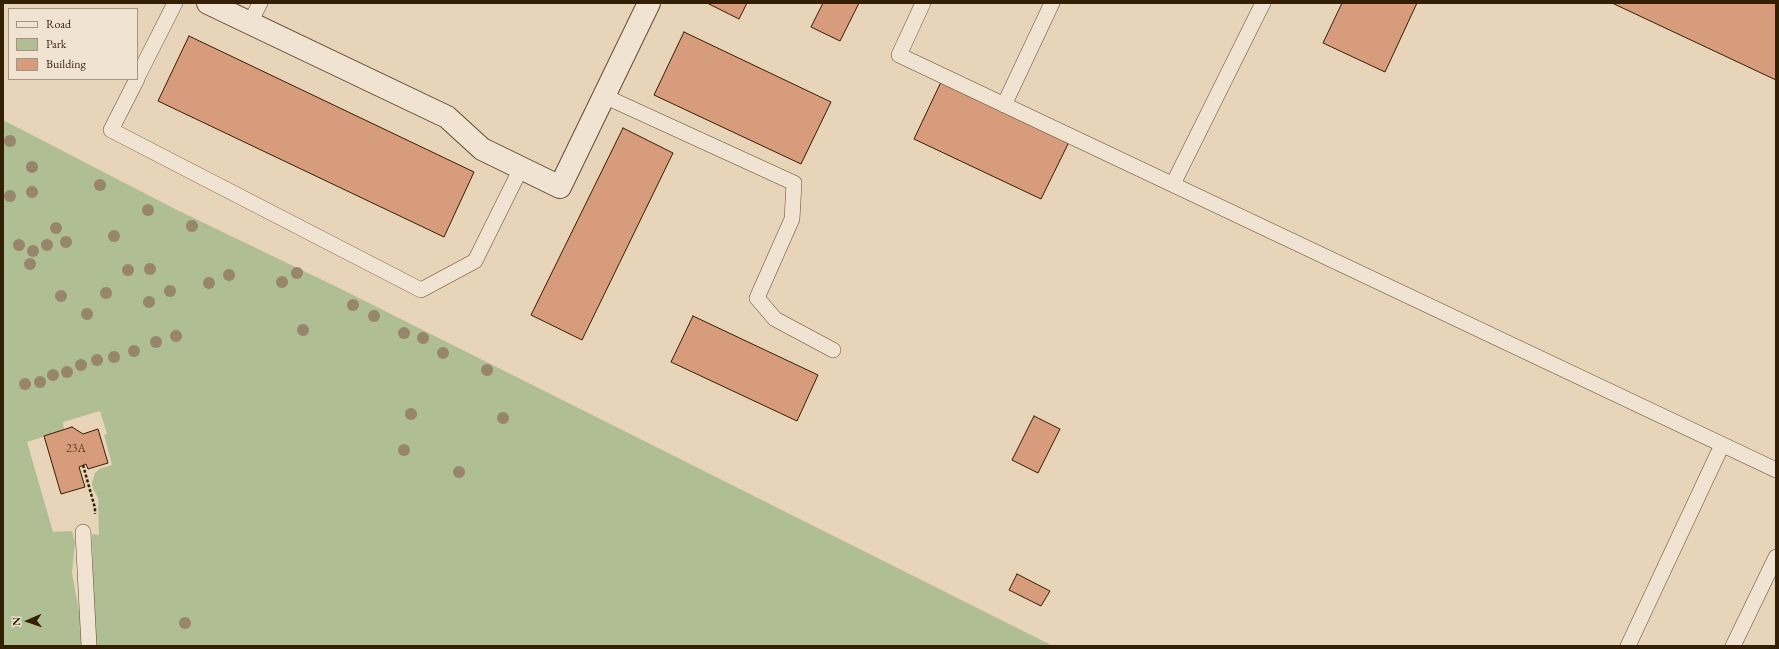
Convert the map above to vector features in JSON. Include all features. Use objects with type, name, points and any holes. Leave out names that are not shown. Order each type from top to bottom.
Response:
[{"type":"street","points":[[208,3],[447,117],[482,149],[560,187],[649,3]]},
{"type":"lane","points":[[138,77],[175,3]]},
{"type":"lane","points":[[250,24],[260,3]]},
{"type":"lane","points":[[923,3],[899,55],[1776,470]]},
{"type":"lane","points":[[1004,105],[1052,3]]},
{"type":"lane","points":[[1173,184],[1263,3]]},
{"type":"lane","points":[[136,80],[111,130],[421,290],[475,261],[521,168]]},
{"type":"lane","points":[[604,96],[794,183],[792,219],[757,298],[776,319],[833,350]]},
{"type":"lane","points":[[1628,646],[1722,445]]},
{"type":"lane","points":[[83,532],[89,646]]},
{"type":"lane","points":[[1733,646],[1776,557]]},
{"type":"path","points":[[83,465],[95,508],[94,522],[83,532]]},
{"type":"green space","points":[[3,120],[173,208],[341,289],[1053,646],[95,646],[92,534],[99,535],[98,498],[93,489],[92,483],[95,473],[99,469],[112,465],[104,435],[107,434],[100,411],[63,422],[64,430],[27,442],[53,532],[72,531],[75,543],[72,573],[80,617],[83,646],[3,646]]},
{"type":"building","points":[[707,3],[747,3],[739,19]]},
{"type":"building","points":[[823,3],[859,3],[840,41],[811,27]]},
{"type":"building","points":[[1342,3],[1417,3],[1385,72],[1323,43]]},
{"type":"building","points":[[1612,3],[1776,3],[1776,80]]},
{"type":"building","points":[[684,32],[831,102],[801,164],[654,95]]},
{"type":"building","points":[[189,36],[474,172],[444,237],[158,101]]},
{"type":"building","points":[[941,82],[1069,142],[1041,199],[914,139]]},
{"type":"building","points":[[623,128],[673,153],[582,340],[531,315]]},
{"type":"building","points":[[693,316],[818,375],[797,421],[671,362]]},
{"type":"building","points":[[1034,416],[1060,429],[1038,473],[1012,460]]},
{"type":"building","points":[[72,427],[83,434],[98,429],[108,463],[88,469],[86,464],[79,467],[85,487],[61,494],[44,436]]},
{"type":"building","points":[[1017,574],[1050,591],[1041,606],[1009,590]]}]
